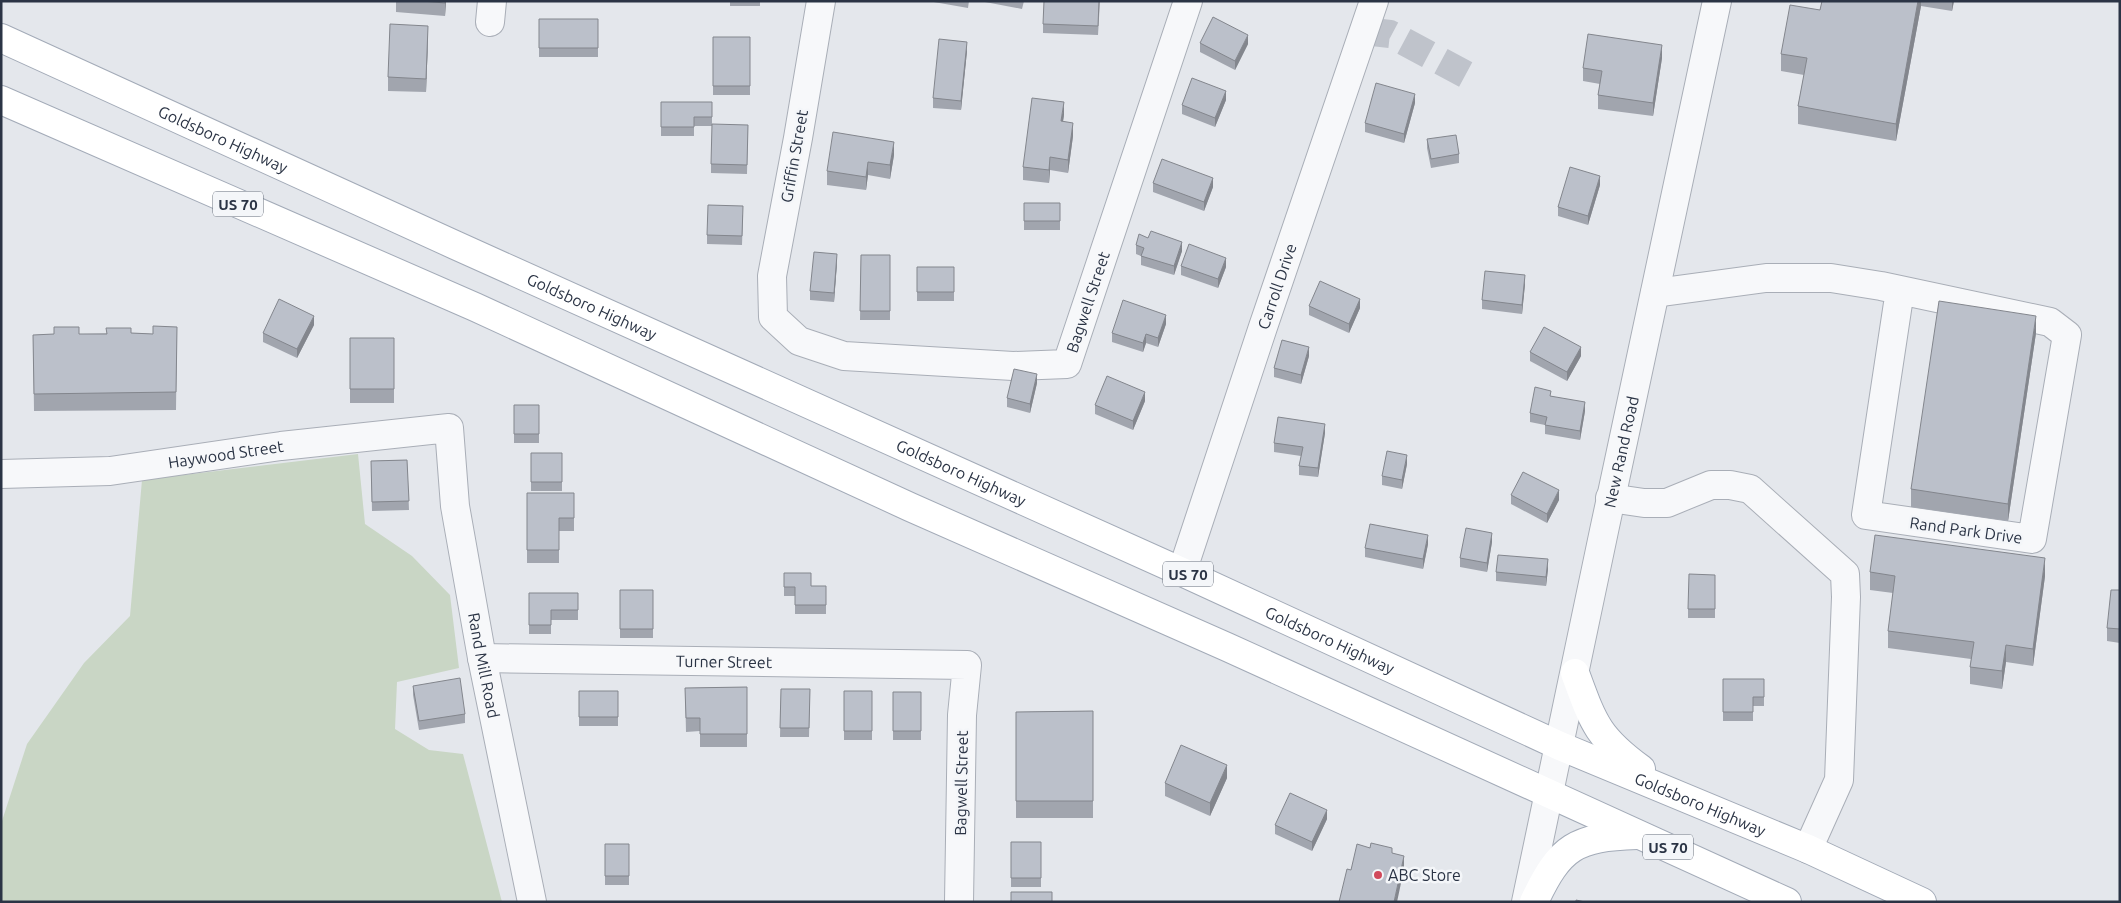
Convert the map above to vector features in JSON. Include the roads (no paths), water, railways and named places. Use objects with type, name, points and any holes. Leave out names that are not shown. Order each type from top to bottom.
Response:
[{"type":"main road","name":"Goldsboro Highway","points":[[1,38],[455,245],[1182,572],[1560,746],[1808,849],[1922,902]]},
{"type":"main road","name":"US 70","points":[[1,100],[474,307],[910,507],[1219,644],[1787,902]]},
{"type":"main road","points":[[1574,672],[1591,717],[1610,745],[1677,795]]},
{"type":"main road","points":[[1534,902],[1552,868],[1570,849],[1582,842],[1599,838],[1641,835]]},
{"type":"street","name":"Griffin Street","points":[[773,312],[772,276],[821,1]]},
{"type":"street","name":"Bagwell Street","points":[[773,312],[774,317],[799,341],[844,356],[1013,366],[1067,364],[1188,1]]},
{"type":"street","name":"Carroll Drive","points":[[1182,572],[1374,1]]},
{"type":"street","name":"New Rand Road","points":[[1526,902],[1548,793],[1560,746],[1610,498],[1718,1]]},
{"type":"street","name":"Rand Park Drive","points":[[1655,294],[1766,278],[1831,278],[1900,290],[2050,322],[2067,335],[2032,539],[1866,516],[1900,290]]},
{"type":"street","name":"Haywood Street","points":[[1,474],[110,471],[281,446],[449,428]]},
{"type":"street","name":"Rand Mill Road","points":[[449,428],[455,506],[482,658],[532,902]]},
{"type":"street","points":[[1610,498],[1644,503],[1667,503],[1711,484],[1730,484],[1750,489],[1845,574],[1846,597],[1839,780],[1808,849]]},
{"type":"street","name":"Turner Street","points":[[482,658],[967,665]]},
{"type":"street","name":"Bagwell Street","points":[[959,902],[962,715],[967,665]]},
{"type":"tunnel","points":[[1364,31],[1390,34],[1476,80]]},
{"type":"place","name":"ABC Store","points":[[1378,875]]}]
